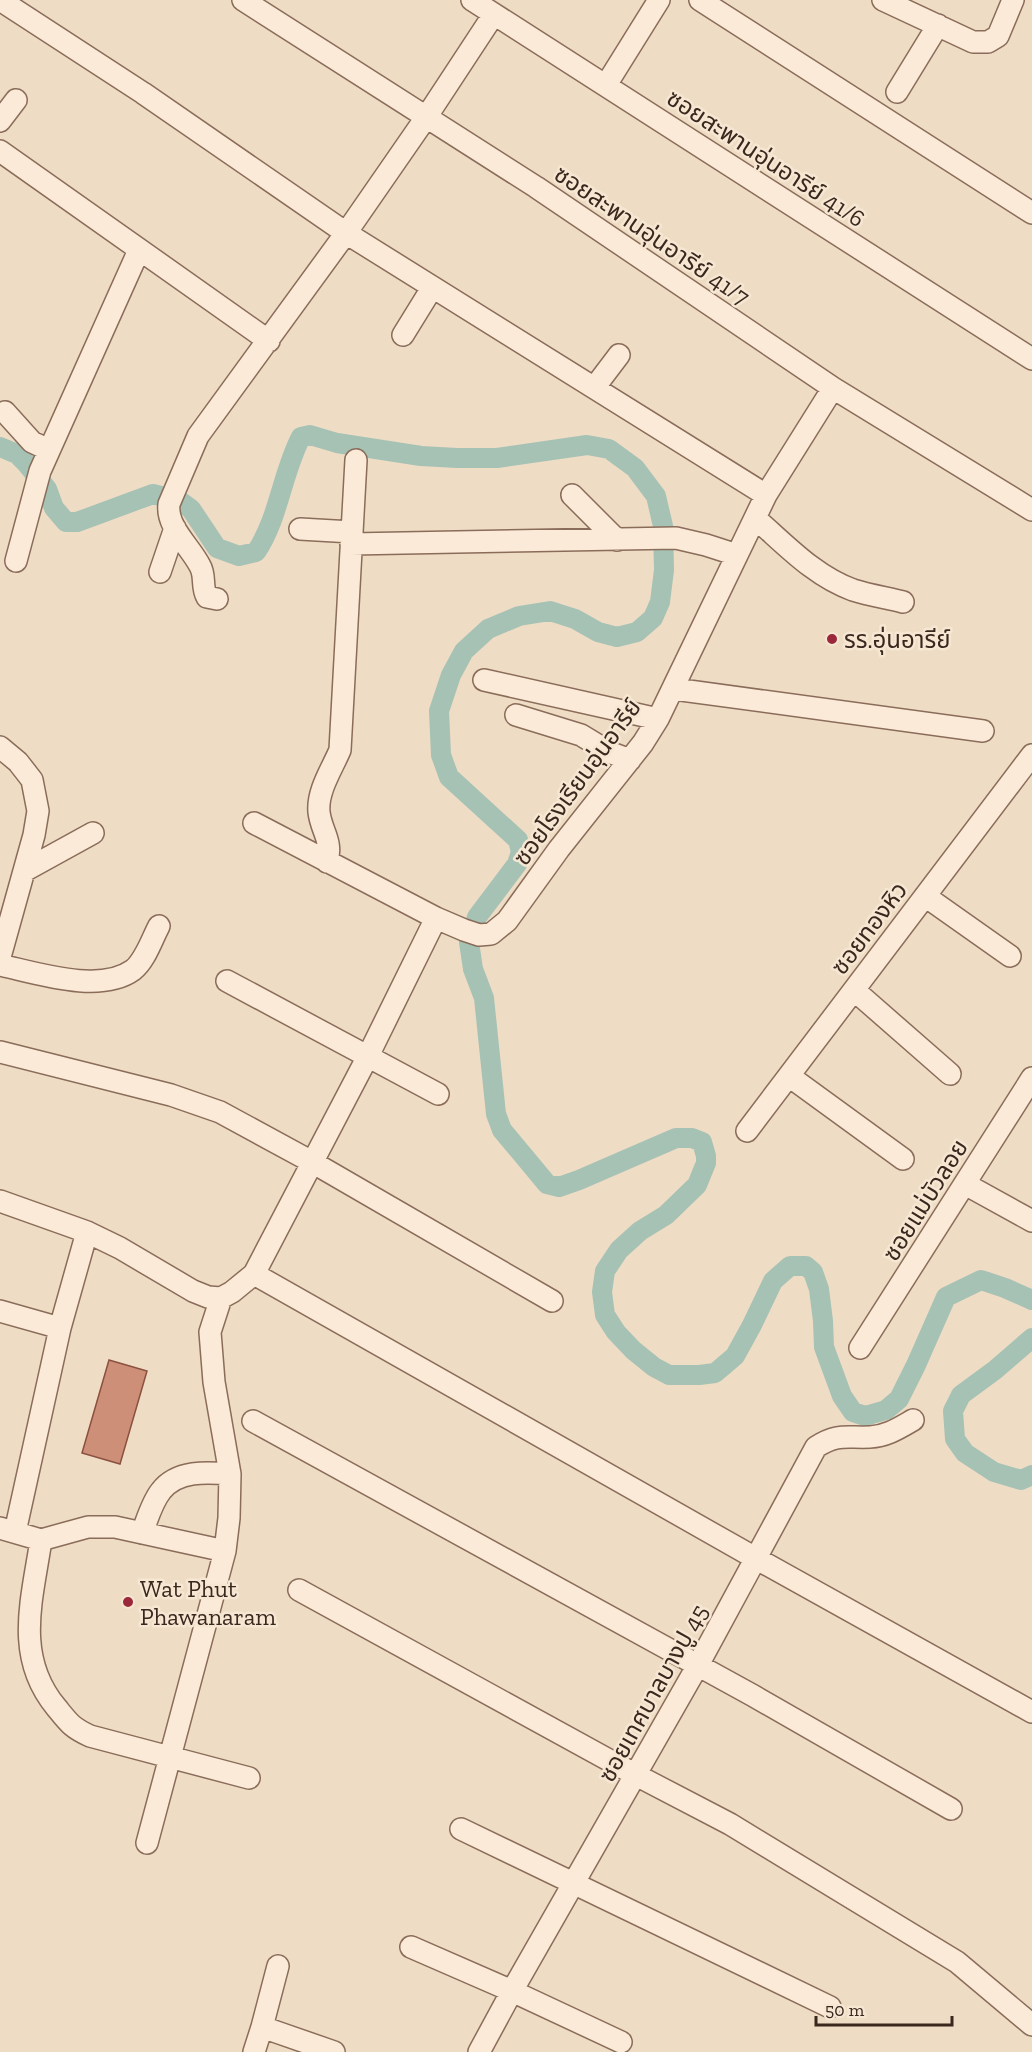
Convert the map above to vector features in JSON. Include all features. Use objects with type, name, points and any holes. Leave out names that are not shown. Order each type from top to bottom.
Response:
[{"type":"street","points":[[0,0],[143,93],[346,233],[766,495]]},
{"type":"street","name":"ซอยสะพานอุ่นอารีย์ 41/7","points":[[243,0],[536,187],[832,388],[1032,510]]},
{"type":"street","name":"ซอยสะพานอุ่นอารีย์ 41/6","points":[[472,0],[1032,358]]},
{"type":"street","points":[[606,86],[659,0]]},
{"type":"street","points":[[700,0],[1032,213]]},
{"type":"street","points":[[883,0],[974,42],[988,42],[998,36],[1013,0]]},
{"type":"street","points":[[217,599],[207,597],[200,566],[175,528],[168,511],[198,436],[346,233],[494,14]]},
{"type":"street","points":[[897,92],[938,25]]},
{"type":"street","points":[[0,121],[16,100]]},
{"type":"street","points":[[0,151],[269,340]]},
{"type":"street","points":[[16,561],[38,479],[49,450],[139,250]]},
{"type":"street","points":[[403,335],[432,288]]},
{"type":"street","points":[[594,388],[619,355]]},
{"type":"street","name":"ซอยโรงเรียนอุ่นอารีย์","points":[[254,823],[436,918],[472,933],[491,934],[507,921],[559,849],[630,760],[658,719],[766,495],[832,388]]},
{"type":"street","points":[[5,412],[32,442],[49,450]]},
{"type":"street","points":[[327,862],[329,846],[318,810],[321,793],[340,750],[356,460]]},
{"type":"street","points":[[572,495],[617,540]]},
{"type":"street","points":[[755,518],[806,563],[824,575],[853,590],[903,602]]},
{"type":"street","points":[[160,572],[175,528]]},
{"type":"street","points":[[300,529],[351,538],[617,540],[666,538],[706,545],[737,555]]},
{"type":"street","points":[[484,680],[658,719]]},
{"type":"street","points":[[674,689],[983,731]]},
{"type":"street","points":[[516,715],[581,735],[609,752],[630,760]]},
{"type":"street","points":[[0,747],[18,762],[32,780],[38,811],[34,835],[0,957]]},
{"type":"street","name":"ซอยทองหิว","points":[[747,1131],[1032,755]]},
{"type":"street","points":[[24,871],[93,833]]},
{"type":"street","points":[[925,896],[1010,956]]},
{"type":"street","points":[[0,1201],[87,1232],[208,1297],[221,1298],[232,1292],[254,1274],[368,1056],[436,918]]},
{"type":"street","points":[[0,965],[75,980],[97,982],[118,978],[134,969],[159,926]]},
{"type":"street","points":[[227,981],[438,1094]]},
{"type":"street","points":[[854,990],[951,1074]]},
{"type":"street","points":[[0,1052],[181,1098],[220,1112],[312,1162],[552,1301]]},
{"type":"street","points":[[789,1076],[903,1159]]},
{"type":"street","name":"ซอยแม่บัวลอย","points":[[860,1348],[1032,1078]]},
{"type":"street","points":[[965,1184],[1032,1221]]},
{"type":"street","points":[[87,1232],[8,1530],[41,1540],[87,1527],[115,1527],[225,1551]]},
{"type":"street","points":[[254,1274],[1032,1712]]},
{"type":"street","points":[[147,1843],[225,1551],[229,1518],[230,1474],[214,1383],[210,1332],[221,1298]]},
{"type":"street","points":[[0,1311],[60,1328]]},
{"type":"street","name":"ซอยเทศบาลบางปู 45","points":[[479,2052],[698,1665],[816,1447],[831,1438],[872,1437],[890,1433],[913,1420]]},
{"type":"street","points":[[253,1421],[698,1665],[951,1809]]},
{"type":"street","points":[[142,1533],[160,1491],[173,1479],[190,1474],[212,1472],[230,1474]]},
{"type":"street","points":[[41,1540],[29,1626],[29,1653],[49,1699],[72,1727],[90,1736],[249,1778]]},
{"type":"street","points":[[299,1590],[730,1824],[957,1962],[1032,2025]]},
{"type":"street","points":[[461,1829],[830,2007]]},
{"type":"street","points":[[411,1947],[621,2042]]},
{"type":"street","points":[[254,2052],[278,1966]]},
{"type":"street","points":[[261,2027],[334,2052]]},
{"type":"building","points":[[109,1360],[147,1371],[120,1464],[82,1453]]},
{"type":"waterway","points":[[0,447],[17,454],[26,463],[47,489],[54,508],[66,522],[77,522],[153,494],[180,501],[191,509],[217,548],[239,556],[256,552],[264,539],[301,437],[310,435],[337,443],[421,456],[457,458],[497,458],[587,445],[609,449],[635,468],[656,496],[663,526],[664,570],[660,602],[653,618],[637,632],[617,637],[598,632],[575,619],[550,611],[519,616],[488,629],[464,651],[451,675],[439,711],[441,755],[449,777],[518,840],[521,852],[517,864],[477,917],[469,942],[473,969],[484,998],[496,1114],[502,1130],[547,1184],[559,1187],[676,1138],[692,1138],[702,1142],[706,1163],[697,1185],[666,1215],[640,1231],[619,1250],[605,1271],[602,1292],[605,1315],[616,1332],[633,1350],[654,1367],[669,1375],[715,1373],[735,1356],[773,1281],[790,1266],[806,1266],[813,1272],[819,1289],[824,1347],[842,1396],[853,1412],[865,1416],[886,1410],[899,1399],[946,1297],[981,1280],[1032,1300]]},
{"type":"waterway","points":[[1032,1338],[961,1395],[953,1411],[955,1439],[965,1453],[994,1472],[1021,1480],[1032,1475]]},
{"type":"place","name":"รร.อุ่นอารีย์","points":[[832,639]]},
{"type":"place","name":"Wat Phut Phawanaram","points":[[128,1602]]}]
